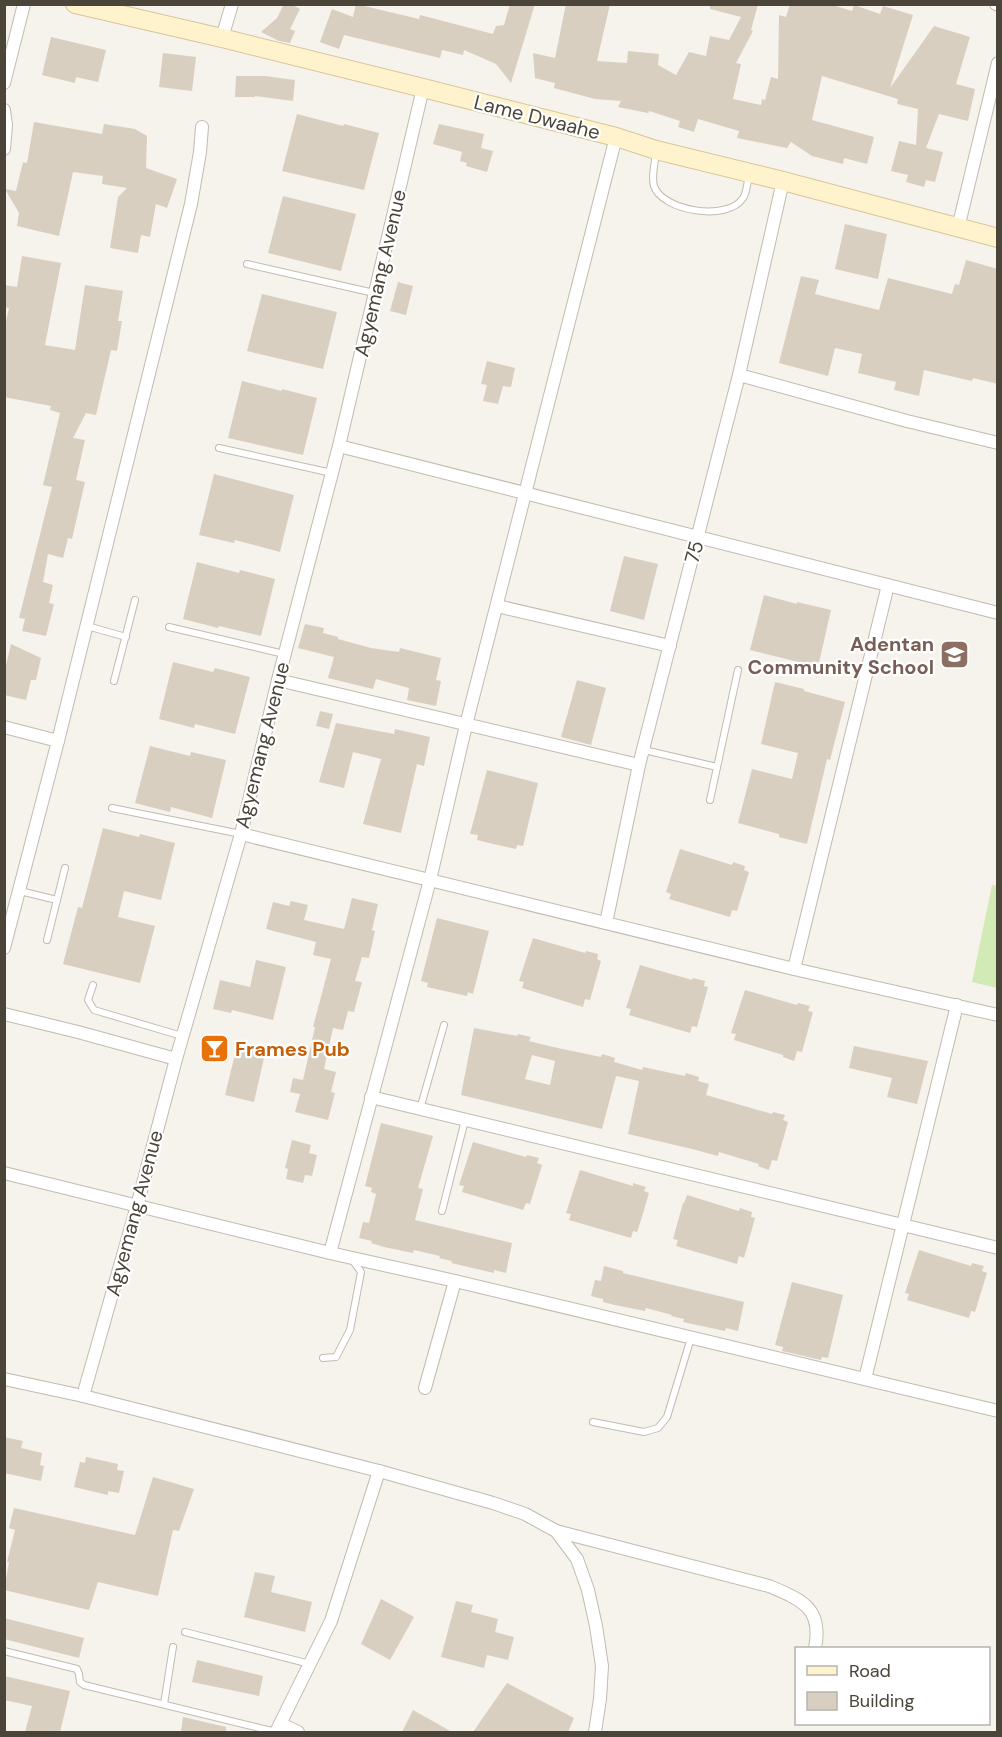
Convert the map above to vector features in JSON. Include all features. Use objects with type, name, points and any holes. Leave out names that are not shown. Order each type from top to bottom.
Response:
[{"type":"street","points":[[4,84],[24,4]]},
{"type":"street","name":"Lame Dwaahe","points":[[75,4],[423,88],[998,238]]},
{"type":"street","points":[[222,38],[232,4]]},
{"type":"street","points":[[958,228],[998,63]]},
{"type":"street","name":"Agyemang Avenue","points":[[83,1396],[182,1036],[241,834],[284,654],[339,446],[423,88]]},
{"type":"street","points":[[4,110],[6,125],[4,149]]},
{"type":"street","points":[[4,948],[9,914],[20,891],[191,204],[202,127]]},
{"type":"street","points":[[330,1253],[430,880],[466,724],[616,137]]},
{"type":"street","name":"75","points":[[606,923],[639,765],[738,375],[783,181]]},
{"type":"street","points":[[738,375],[998,443]]},
{"type":"street","points":[[339,446],[998,613]]},
{"type":"street","points":[[794,969],[888,585]]},
{"type":"street","points":[[497,606],[670,646]]},
{"type":"street","points":[[278,680],[639,765]]},
{"type":"street","points":[[4,727],[58,741]]},
{"type":"street","points":[[241,834],[794,969],[998,1015]]},
{"type":"street","points":[[864,1379],[957,1005]]},
{"type":"street","points":[[4,1014],[176,1059]]},
{"type":"street","points":[[371,1097],[998,1248]]},
{"type":"street","points":[[4,1173],[350,1258],[998,1411]]},
{"type":"street","points":[[425,1388],[455,1281]]},
{"type":"street","points":[[4,1378],[379,1471],[493,1503],[525,1514],[556,1531],[769,1586],[797,1598],[814,1613],[818,1634],[815,1647]]},
{"type":"street","points":[[298,1732],[278,1730],[331,1621],[379,1471]]},
{"type":"street","points":[[556,1531],[577,1559],[588,1590],[596,1626],[602,1666],[595,1732]]},
{"type":"lane","points":[[656,150],[654,186],[661,196],[698,211],[714,212],[728,209],[743,199],[750,172]]},
{"type":"lane","points":[[247,264],[375,293]]},
{"type":"lane","points":[[219,447],[332,473]]},
{"type":"lane","points":[[114,681],[135,600]]},
{"type":"lane","points":[[87,626],[126,637]]},
{"type":"lane","points":[[170,627],[284,654]]},
{"type":"lane","points":[[710,800],[738,670]]},
{"type":"lane","points":[[644,750],[717,767]]},
{"type":"lane","points":[[112,808],[241,834]]},
{"type":"lane","points":[[47,940],[64,868]]},
{"type":"lane","points":[[20,891],[57,900]]},
{"type":"lane","points":[[93,985],[88,1000],[94,1010],[182,1036]]},
{"type":"lane","points":[[420,1109],[444,1025]]},
{"type":"lane","points":[[442,1211],[465,1120]]},
{"type":"lane","points":[[323,1358],[336,1357],[350,1330],[361,1272],[350,1258]]},
{"type":"lane","points":[[593,1422],[644,1432],[658,1428],[667,1417],[691,1338]]},
{"type":"lane","points":[[185,1632],[310,1664]]},
{"type":"lane","points":[[164,1704],[173,1647]]},
{"type":"lane","points":[[4,1651],[77,1670],[80,1674],[80,1682],[84,1685],[278,1730]]},
{"type":"green space","points":[[992,885],[997,886],[997,988],[972,982]]},
{"type":"building","points":[[284,4],[291,4],[300,9],[290,29],[295,31],[290,43],[279,41],[261,32],[277,18]]},
{"type":"building","points":[[356,4],[419,19],[420,15],[493,34],[496,26],[504,25],[510,4],[535,4],[511,83],[496,64],[464,50],[463,55],[442,50],[440,58],[344,35],[339,49],[320,42],[332,9],[353,17]]},
{"type":"building","points":[[566,4],[610,4],[597,61],[627,63],[628,51],[659,54],[658,65],[676,75],[689,52],[706,56],[710,36],[729,40],[741,17],[710,9],[710,4],[758,4],[751,30],[753,31],[736,63],[741,64],[733,99],[761,105],[762,99],[765,100],[771,77],[778,79],[779,15],[786,17],[790,4],[829,4],[852,11],[854,5],[880,14],[883,6],[913,15],[890,88],[934,26],[970,37],[956,84],[975,89],[968,121],[939,114],[926,148],[943,152],[935,182],[926,180],[924,187],[906,182],[908,175],[891,171],[899,141],[916,145],[918,109],[897,104],[898,99],[822,76],[812,120],[874,137],[867,164],[844,158],[843,164],[812,156],[791,142],[787,148],[737,138],[739,131],[698,119],[694,132],[678,127],[680,121],[649,111],[648,113],[618,107],[621,101],[595,99],[554,88],[555,83],[535,78],[533,53],[555,58]]},
{"type":"building","points":[[51,37],[106,50],[98,82],[76,77],[75,83],[42,75]]},
{"type":"building","points":[[163,53],[196,57],[192,91],[159,87]]},
{"type":"building","points":[[236,76],[265,76],[295,80],[293,101],[255,96],[235,97]]},
{"type":"building","points":[[297,114],[379,133],[364,190],[282,171]]},
{"type":"building","points":[[34,122],[102,134],[104,124],[135,129],[147,136],[146,168],[177,179],[167,208],[156,204],[150,237],[141,235],[138,253],[110,248],[118,197],[127,188],[102,184],[103,176],[73,172],[59,236],[17,226],[19,213],[5,189],[16,191],[23,162],[27,163]]},
{"type":"building","points":[[439,124],[484,134],[481,148],[493,151],[487,172],[466,166],[467,163],[460,161],[462,152],[433,144]]},
{"type":"building","points":[[283,196],[356,214],[341,271],[268,253]]},
{"type":"building","points":[[845,224],[887,234],[878,279],[835,269]]},
{"type":"building","points":[[22,256],[61,263],[45,345],[75,350],[85,285],[123,291],[118,321],[122,321],[117,351],[111,350],[96,415],[86,413],[73,438],[85,440],[76,480],[85,482],[72,539],[68,538],[63,558],[48,554],[43,582],[53,585],[49,603],[54,604],[46,636],[22,631],[25,619],[19,618],[52,487],[43,485],[60,413],[50,410],[51,406],[4,397],[4,331],[9,308],[4,307],[4,285],[17,287]]},
{"type":"building","points":[[966,260],[998,269],[998,384],[973,378],[972,381],[924,370],[919,396],[894,390],[896,382],[858,373],[862,354],[835,348],[828,376],[779,363],[801,276],[819,280],[815,294],[879,310],[888,278],[952,294],[955,284],[959,285]]},
{"type":"building","points":[[398,282],[413,286],[406,315],[390,311]]},
{"type":"building","points":[[262,294],[337,312],[323,369],[247,351]]},
{"type":"building","points":[[487,361],[515,368],[511,387],[503,386],[498,404],[483,401],[487,385],[481,384]]},
{"type":"building","points":[[242,381],[317,398],[303,455],[228,438]]},
{"type":"building","points":[[214,474],[294,495],[280,552],[235,540],[234,543],[199,535]]},
{"type":"building","points":[[624,556],[658,564],[644,620],[610,611]]},
{"type":"building","points":[[197,562],[239,573],[240,570],[275,579],[261,636],[183,619]]},
{"type":"building","points":[[764,595],[831,610],[818,667],[750,650]]},
{"type":"building","points":[[305,624],[324,628],[323,633],[338,637],[338,639],[371,648],[399,652],[400,648],[441,658],[436,680],[441,681],[436,706],[407,700],[409,688],[376,679],[373,689],[328,678],[334,657],[298,648]]},
{"type":"building","points":[[11,644],[41,658],[36,680],[31,680],[26,700],[4,695],[4,674]]},
{"type":"building","points":[[173,662],[213,672],[215,668],[250,677],[235,734],[195,724],[194,728],[159,719]]},
{"type":"building","points":[[577,680],[606,688],[591,745],[561,737]]},
{"type":"building","points":[[775,682],[845,702],[830,760],[827,759],[807,844],[738,823],[752,769],[792,779],[798,753],[761,744]]},
{"type":"building","points":[[320,711],[333,714],[329,729],[316,726]]},
{"type":"building","points":[[336,723],[394,734],[395,729],[430,737],[424,766],[417,764],[401,833],[363,824],[381,759],[353,752],[344,788],[319,782]]},
{"type":"building","points":[[150,746],[190,756],[191,752],[226,760],[212,818],[171,807],[170,812],[135,803]]},
{"type":"building","points":[[487,770],[538,783],[523,846],[517,845],[516,849],[477,840],[478,835],[470,834]]},
{"type":"building","points":[[103,828],[175,843],[161,900],[124,891],[118,917],[155,926],[140,983],[63,964],[78,907],[82,908]]},
{"type":"building","points":[[680,849],[732,865],[733,862],[745,866],[744,870],[749,872],[737,911],[732,910],[730,917],[669,899],[671,894],[666,892]]},
{"type":"building","points":[[352,898],[378,904],[369,958],[362,957],[355,981],[362,982],[354,1012],[348,1011],[343,1030],[333,1028],[324,1069],[336,1072],[331,1092],[335,1093],[328,1120],[295,1112],[300,1094],[290,1092],[293,1078],[303,1080],[315,1027],[313,1027],[331,959],[313,955],[316,942],[266,929],[273,902],[289,906],[291,901],[308,905],[304,920],[344,929]]},
{"type":"building","points":[[437,918],[489,931],[473,994],[468,992],[467,996],[427,987],[428,983],[421,981]]},
{"type":"building","points":[[533,938],[585,953],[586,951],[598,954],[597,959],[601,961],[590,1000],[585,999],[583,1007],[522,988],[524,982],[519,981]]},
{"type":"building","points":[[256,960],[286,967],[273,1020],[232,1010],[231,1013],[213,1009],[220,980],[250,987]]},
{"type":"building","points":[[640,965],[692,980],[693,978],[705,981],[704,986],[708,987],[697,1027],[692,1026],[690,1033],[629,1015],[631,1009],[626,1008]]},
{"type":"building","points":[[745,990],[797,1005],[798,1003],[810,1006],[808,1011],[813,1012],[802,1052],[797,1051],[794,1061],[783,1055],[734,1040],[736,1034],[731,1033]]},
{"type":"building","points":[[474,1028],[517,1036],[518,1034],[531,1037],[529,1041],[601,1057],[602,1054],[615,1058],[614,1062],[642,1070],[643,1067],[685,1076],[686,1073],[699,1077],[698,1081],[709,1084],[706,1095],[772,1114],[773,1112],[785,1115],[783,1120],[788,1122],[777,1161],[772,1160],[769,1170],[758,1166],[759,1164],[719,1152],[718,1156],[628,1134],[639,1081],[616,1076],[602,1129],[461,1095]],"holes":[[[532,1055],[555,1061],[550,1085],[525,1079]]]},
{"type":"building","points":[[238,1042],[266,1049],[254,1102],[225,1095]]},
{"type":"building","points":[[854,1046],[928,1061],[917,1104],[887,1097],[892,1078],[849,1068]]},
{"type":"building","points":[[381,1123],[433,1136],[418,1188],[423,1189],[415,1220],[512,1243],[506,1273],[494,1270],[494,1273],[451,1263],[452,1261],[439,1258],[440,1256],[384,1247],[359,1238],[363,1222],[369,1223],[376,1194],[371,1192],[372,1188],[365,1186]]},
{"type":"building","points":[[292,1140],[311,1145],[309,1153],[317,1155],[312,1176],[305,1175],[303,1183],[286,1179],[288,1169],[285,1168]]},
{"type":"building","points":[[473,1142],[526,1157],[527,1155],[539,1158],[537,1163],[542,1165],[530,1204],[526,1203],[523,1210],[462,1192],[464,1186],[459,1185]]},
{"type":"building","points":[[580,1170],[633,1186],[633,1183],[646,1187],[644,1191],[649,1193],[637,1232],[633,1231],[631,1238],[569,1220],[571,1214],[566,1213]]},
{"type":"building","points":[[687,1195],[739,1211],[740,1208],[752,1212],[751,1217],[755,1218],[744,1258],[739,1256],[737,1264],[676,1246],[678,1240],[673,1239]]},
{"type":"building","points":[[919,1250],[971,1266],[972,1263],[984,1266],[982,1271],[987,1273],[975,1312],[971,1311],[969,1318],[907,1300],[909,1294],[905,1293]]},
{"type":"building","points":[[604,1266],[623,1271],[623,1273],[744,1302],[738,1331],[726,1328],[725,1331],[683,1322],[684,1319],[646,1308],[645,1311],[603,1302],[603,1299],[591,1296],[595,1280],[601,1281]]},
{"type":"building","points":[[792,1282],[843,1295],[828,1358],[822,1357],[821,1360],[782,1351],[783,1347],[775,1345]]},
{"type":"building","points":[[4,1437],[23,1441],[21,1448],[42,1453],[40,1465],[44,1466],[41,1481],[4,1473]]},
{"type":"building","points":[[86,1457],[118,1464],[117,1470],[124,1471],[119,1493],[108,1491],[108,1495],[74,1487],[80,1462],[85,1463]]},
{"type":"building","points":[[153,1477],[194,1489],[179,1531],[173,1530],[158,1596],[98,1582],[89,1610],[4,1590],[9,1562],[7,1562],[15,1530],[9,1528],[14,1508],[135,1535]]},
{"type":"building","points":[[255,1572],[275,1576],[271,1592],[312,1602],[305,1632],[244,1617]]},
{"type":"building","points":[[381,1599],[414,1617],[390,1660],[361,1644]]},
{"type":"building","points":[[456,1601],[473,1605],[471,1612],[498,1619],[495,1632],[514,1637],[508,1660],[487,1655],[484,1668],[441,1657]]},
{"type":"building","points":[[4,1618],[84,1638],[79,1658],[4,1639]]},
{"type":"building","points":[[197,1660],[263,1676],[259,1696],[192,1682]]},
{"type":"building","points":[[4,1676],[70,1691],[60,1732],[25,1732],[32,1706],[4,1700]]},
{"type":"building","points":[[507,1683],[574,1718],[568,1732],[473,1732]]},
{"type":"building","points":[[413,1710],[452,1732],[402,1732]]},
{"type":"building","points":[[183,1717],[226,1727],[226,1732],[181,1732]]},
{"type":"place","name":"Adentan Community School","points":[[955,655]]},
{"type":"place","name":"Frames Pub","points":[[214,1049]]}]
